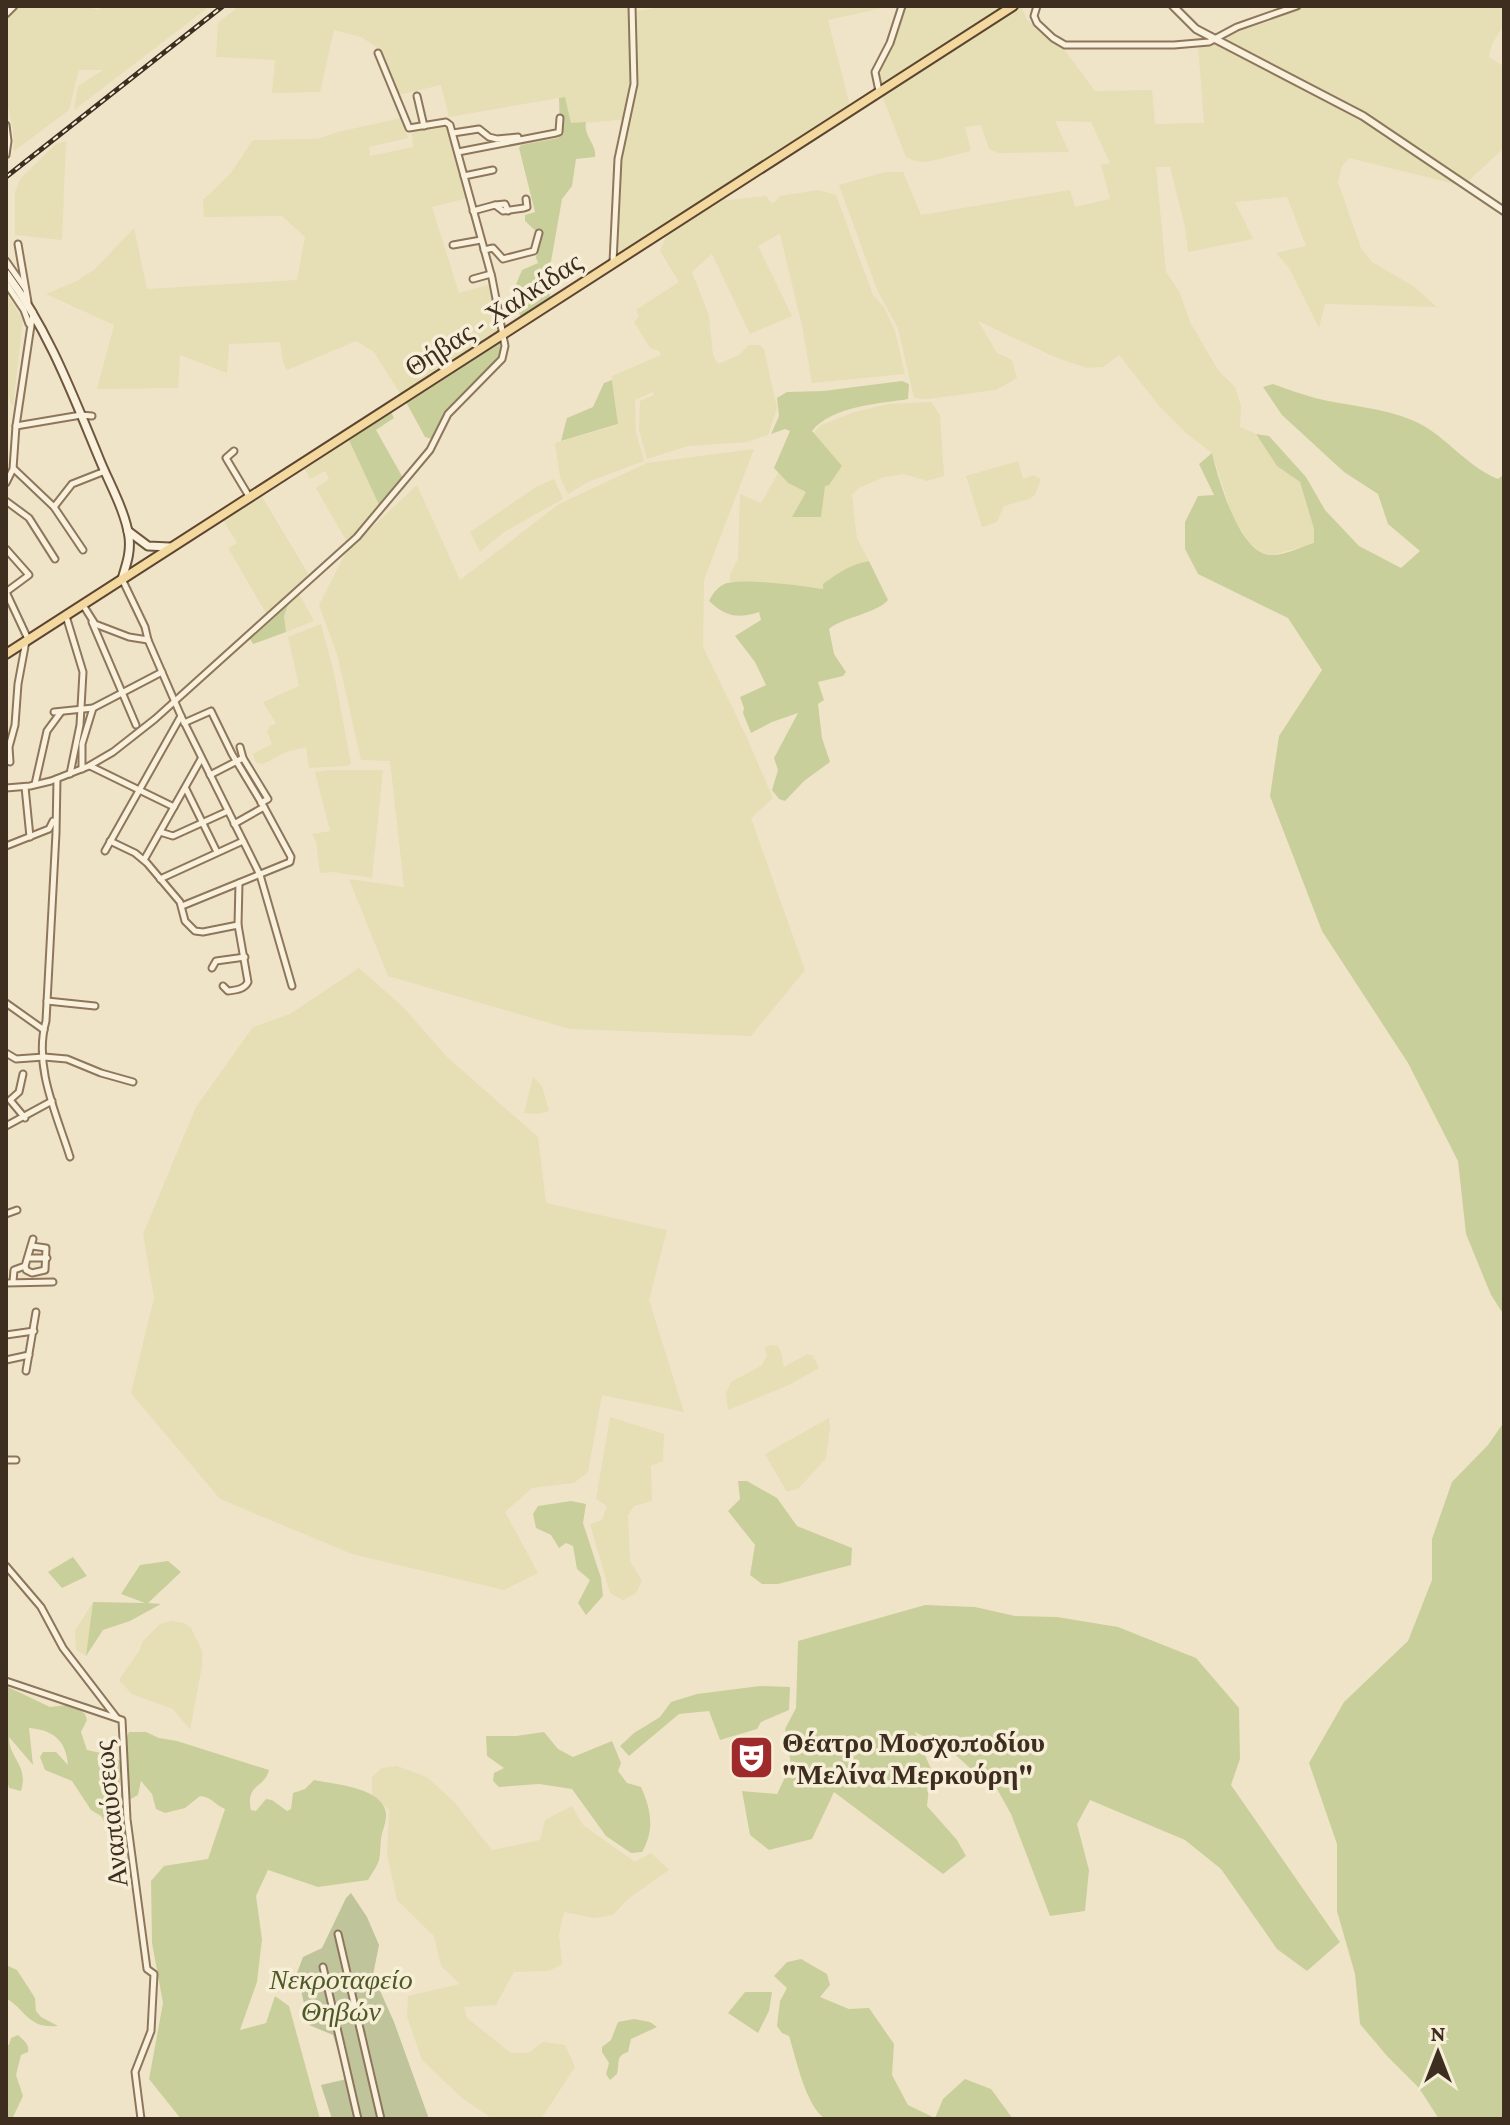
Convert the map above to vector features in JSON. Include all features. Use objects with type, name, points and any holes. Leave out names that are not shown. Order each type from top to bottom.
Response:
[{"type":"main road","name":"Θήβας - Χαλκίδας","points":[[6,654],[1009,8]]},
{"type":"main road","points":[[6,273],[28,302],[54,351],[105,471],[127,530],[130,554],[122,579]]},
{"type":"main road","points":[[127,530],[148,546],[174,547]]},
{"type":"street","points":[[6,14],[14,6]]},
{"type":"street","points":[[613,262],[618,159],[634,84],[632,6]]},
{"type":"street","points":[[879,91],[875,72],[890,43],[902,6]]},
{"type":"street","points":[[1037,6],[1035,20],[1065,45],[1202,43],[1297,6]]},
{"type":"street","points":[[1173,6],[1196,29],[1353,110],[1504,211]]},
{"type":"street","points":[[1182,44],[1190,39],[1196,29]]},
{"type":"street","points":[[6,788],[35,785],[69,775],[127,742],[341,553],[430,450],[444,419],[497,366],[504,352],[491,274],[450,125],[446,122],[409,128],[378,53]]},
{"type":"street","points":[[417,96],[424,126]]},
{"type":"street","points":[[453,133],[479,129],[497,139],[559,132],[560,118]]},
{"type":"street","points":[[6,125],[6,155]]},
{"type":"street","points":[[458,152],[518,137]]},
{"type":"street","points":[[464,176],[493,170]]},
{"type":"street","points":[[473,211],[505,204],[508,211],[527,207],[526,199]]},
{"type":"street","points":[[484,250],[493,248],[503,259],[534,251],[539,233]]},
{"type":"street","points":[[453,245],[481,240]]},
{"type":"street","points":[[18,244],[28,302]]},
{"type":"street","points":[[6,261],[28,292]]},
{"type":"street","points":[[473,279],[491,274]]},
{"type":"street","points":[[6,283],[30,324]]},
{"type":"street","points":[[6,480],[13,466],[33,311]]},
{"type":"street","points":[[16,426],[81,415],[92,416]]},
{"type":"street","points":[[234,451],[226,458],[250,498]]},
{"type":"street","points":[[6,453],[13,466],[54,507],[83,550]]},
{"type":"street","points":[[54,507],[72,484],[105,471]]},
{"type":"street","points":[[6,501],[29,518],[55,559]]},
{"type":"street","points":[[6,549],[29,575],[6,592],[27,640],[9,747],[10,762]]},
{"type":"street","points":[[122,579],[183,719],[260,875],[292,986]]},
{"type":"street","points":[[83,605],[136,725]]},
{"type":"street","points":[[66,616],[83,672],[77,748],[69,775]]},
{"type":"street","points":[[92,622],[129,637],[148,640]]},
{"type":"street","points":[[35,785],[47,731],[57,712],[93,708],[162,672]]},
{"type":"street","points":[[82,769],[82,744],[93,708]]},
{"type":"street","points":[[105,851],[138,790],[183,719],[211,711],[291,860],[182,906]]},
{"type":"street","points":[[6,722],[15,722]]},
{"type":"street","points":[[234,824],[268,799],[243,758],[240,747]]},
{"type":"street","points":[[144,860],[202,758]]},
{"type":"street","points":[[210,775],[243,758]]},
{"type":"street","points":[[89,766],[174,807]]},
{"type":"street","points":[[6,846],[52,827],[55,780]]},
{"type":"street","points":[[55,780],[56,833],[44,1057],[52,1101],[70,1157]]},
{"type":"street","points":[[251,787],[258,782]]},
{"type":"street","points":[[25,787],[30,837]]},
{"type":"street","points":[[185,788],[217,852]]},
{"type":"street","points":[[160,832],[173,836],[228,811]]},
{"type":"street","points":[[110,841],[144,860],[182,906],[185,921],[198,932],[238,925]]},
{"type":"street","points":[[160,879],[243,841]]},
{"type":"street","points":[[223,986],[228,991],[246,986],[248,979],[238,925],[239,883]]},
{"type":"street","points":[[212,968],[216,961],[245,957]]},
{"type":"street","points":[[47,1001],[95,1006]]},
{"type":"street","points":[[6,1003],[44,1030]]},
{"type":"street","points":[[6,1053],[16,1059],[67,1059],[133,1082]]},
{"type":"street","points":[[23,1074],[19,1092],[10,1100],[25,1118]]},
{"type":"street","points":[[6,1126],[52,1101]]},
{"type":"street","points":[[6,1214],[17,1210]]},
{"type":"street","points":[[25,1266],[32,1273],[43,1272],[46,1248],[32,1242],[25,1266],[14,1270],[10,1283],[53,1282]]},
{"type":"street","points":[[28,1258],[47,1258]]},
{"type":"street","points":[[26,1371],[36,1312]]},
{"type":"street","points":[[6,1335],[34,1331]]},
{"type":"street","points":[[6,1360],[29,1355]]},
{"type":"street","points":[[6,1460],[16,1460]]},
{"type":"street","points":[[6,1566],[41,1607],[63,1648],[118,1719]]},
{"type":"street","name":"Αναπαύσεως","points":[[6,1681],[122,1720],[127,1819],[147,1969],[154,1974],[151,2031],[135,2072],[141,2119]]},
{"type":"street","points":[[100,1713],[108,1706]]},
{"type":"street","points":[[338,1934],[381,2119]]},
{"type":"street","points":[[323,1967],[358,2119]]},
{"type":"shaded area","points":[[18,6],[81,6],[99,10],[101,6],[210,6],[74,110],[78,86],[103,70],[79,70],[69,110],[14,151],[6,97],[6,18]]},
{"type":"shaded area","points":[[239,6],[629,6],[629,12],[669,6],[883,8],[828,20],[850,106],[617,255],[621,165],[630,119],[571,124],[565,97],[449,117],[441,85],[398,95],[377,47],[361,37],[334,30],[320,92],[272,93],[275,60],[216,57],[218,23]]},
{"type":"shaded area","points":[[905,6],[1003,6],[880,86],[878,72],[896,39]]},
{"type":"shaded area","points":[[1021,6],[1027,20],[1063,48],[1095,91],[1152,90],[1155,124],[1204,123],[1198,45],[1212,43],[1241,28],[1264,23],[1305,6],[1488,6],[1504,9],[1504,25],[1492,44],[1489,57],[1504,67],[1504,148],[1463,186],[1349,158],[1342,166],[1338,182],[1361,248],[1372,262],[1413,286],[1437,307],[1325,304],[1319,328],[1289,268],[1276,253],[1306,246],[1287,197],[1235,202],[1253,239],[1188,252],[1170,167],[1156,167],[1166,272],[1179,291],[1191,324],[1218,370],[1235,387],[1241,406],[1240,427],[1256,434],[1277,466],[1300,482],[1314,529],[1314,544],[1272,555],[1262,553],[1250,543],[1233,518],[1212,453],[1160,407],[1119,355],[1103,367],[1087,368],[1057,358],[978,321],[997,353],[1012,360],[1017,378],[996,390],[914,398],[898,328],[878,292],[839,185],[885,172],[903,172],[921,215],[1070,190],[1075,207],[1110,199],[1101,165],[1110,163],[1091,122],[1055,121],[1069,152],[999,153],[989,149],[981,125],[965,127],[971,151],[927,162],[906,157],[881,93]]},
{"type":"shaded area","points":[[401,118],[408,138],[369,147],[370,156],[413,147],[412,132],[440,124],[448,125],[468,198],[432,207],[459,293],[491,284],[499,332],[401,395],[374,352],[356,341],[287,370],[280,342],[229,344],[227,373],[180,355],[178,388],[97,389],[114,325],[46,294],[77,281],[95,269],[134,228],[147,289],[297,280],[305,237],[282,216],[204,217],[203,200],[230,174],[253,140],[317,139]]},
{"type":"shaded area","points":[[66,141],[62,240],[15,235],[15,192],[21,178],[56,144]]},
{"type":"shaded area","points":[[818,190],[836,195],[873,295],[884,307],[895,331],[905,374],[812,383],[780,234],[758,246],[792,316],[750,334],[712,254],[692,272],[709,316],[713,355],[718,364],[739,355],[749,345],[759,345],[764,349],[777,408],[768,435],[747,442],[688,446],[647,459],[639,430],[640,401],[654,395],[653,392],[635,400],[636,432],[644,461],[588,482],[568,494],[560,477],[555,443],[618,425],[612,376],[661,355],[650,348],[634,322],[639,316],[636,310],[679,282],[660,251],[666,237],[722,198],[766,196],[771,203],[780,196]]},
{"type":"shaded area","points":[[6,292],[23,320],[13,406],[6,395]]},
{"type":"shaded area","points":[[931,402],[940,415],[944,476],[927,481],[904,474],[884,477],[859,488],[852,495],[857,538],[869,561],[851,566],[823,589],[730,583],[730,575],[738,559],[740,494],[761,503],[778,473],[788,483],[806,492],[792,517],[825,485],[829,485],[842,466],[813,433],[821,425],[888,404]]},
{"type":"shaded area","points":[[348,438],[380,507],[347,542],[316,488],[329,479],[325,471],[310,479],[303,466]]},
{"type":"shaded area","points":[[754,449],[704,580],[703,647],[773,798],[751,818],[805,970],[751,1036],[570,1029],[388,976],[349,879],[404,887],[390,761],[361,760],[337,654],[319,605],[346,552],[417,485],[460,580],[559,504],[647,463]]},
{"type":"shaded area","points":[[1018,461],[1023,479],[1033,475],[1041,479],[1035,495],[1004,506],[997,522],[982,527],[966,476]]},
{"type":"shaded area","points":[[554,479],[563,499],[504,532],[480,552],[470,532],[536,487]]},
{"type":"shaded area","points":[[261,495],[309,575],[267,615],[228,548],[237,543],[223,520]]},
{"type":"shaded area","points":[[298,592],[314,621],[286,632],[284,616],[289,602]]},
{"type":"shaded area","points":[[321,624],[334,673],[351,764],[309,768],[306,747],[286,752],[263,764],[256,763],[253,754],[272,744],[267,732],[276,723],[263,702],[299,686],[288,637]]},
{"type":"shaded area","points":[[383,770],[372,878],[320,873],[316,841],[312,834],[330,831],[315,772]]},
{"type":"shaded area","points":[[359,968],[403,1007],[447,1057],[538,1137],[546,1203],[667,1230],[649,1300],[684,1412],[602,1395],[588,1472],[574,1483],[532,1488],[505,1512],[538,1573],[504,1590],[352,1554],[220,1499],[131,1393],[154,1298],[143,1234],[196,1107],[253,1027],[290,1014]]},
{"type":"shaded area","points":[[533,1077],[542,1086],[549,1111],[524,1113]]},
{"type":"shaded area","points":[[778,1346],[784,1367],[807,1354],[813,1356],[819,1368],[789,1385],[728,1410],[726,1393],[731,1382],[761,1366],[767,1356],[765,1347]]},
{"type":"shaded area","points":[[610,1417],[664,1434],[663,1461],[651,1466],[652,1501],[634,1506],[628,1515],[630,1561],[642,1581],[636,1593],[623,1600],[610,1593],[590,1524],[602,1520],[607,1506],[596,1499]]},
{"type":"shaded area","points":[[829,1418],[826,1458],[799,1488],[787,1492],[765,1454]]},
{"type":"shaded area","points":[[93,1602],[86,1656],[76,1650],[75,1631]]},
{"type":"shaded area","points":[[172,1621],[191,1628],[202,1651],[190,1730],[173,1709],[132,1694],[119,1680],[143,1641],[160,1624]]},
{"type":"shaded area","points":[[397,1766],[427,1777],[455,1803],[492,1850],[540,1840],[545,1820],[572,1806],[583,1825],[635,1862],[651,1853],[669,1870],[629,1898],[613,1915],[594,1918],[564,1912],[559,1934],[562,1964],[549,1971],[514,1972],[496,2005],[464,2007],[467,2018],[511,2053],[528,2053],[543,2042],[565,2045],[575,2067],[541,2119],[493,2119],[463,2099],[422,2060],[407,2017],[408,1996],[460,1984],[441,1966],[434,1936],[397,1900],[387,1854],[389,1810],[372,1795],[372,1777],[382,1768]]},
{"type":"green space","points":[[565,97],[571,123],[586,122],[586,132],[595,157],[576,159],[572,186],[562,199],[547,285],[551,300],[521,318],[512,294],[522,270],[538,263],[540,235],[525,221],[525,215],[535,212],[519,148],[521,145],[558,138],[559,98]]},
{"type":"green space","points":[[500,340],[497,361],[491,370],[448,411],[432,439],[425,437],[406,402]]},
{"type":"green space","points":[[612,380],[618,424],[561,441],[567,418],[593,407],[604,383]]},
{"type":"green space","points":[[902,381],[909,384],[908,399],[843,411],[812,431],[842,466],[829,485],[825,486],[821,517],[792,517],[806,492],[788,483],[774,468],[790,431],[785,429],[771,434],[779,416],[777,398],[787,392],[823,391]]},
{"type":"green space","points":[[1273,384],[1315,398],[1376,409],[1412,420],[1486,473],[1498,479],[1504,474],[1504,1315],[1491,1295],[1466,1234],[1458,1161],[1408,1063],[1322,931],[1270,796],[1279,736],[1322,670],[1288,618],[1198,574],[1185,549],[1185,522],[1198,496],[1214,495],[1199,464],[1212,453],[1232,513],[1249,542],[1259,551],[1275,555],[1314,543],[1314,529],[1300,482],[1277,466],[1256,434],[1269,436],[1306,477],[1325,510],[1359,546],[1401,568],[1420,551],[1388,524],[1378,494],[1344,472],[1282,415],[1263,387]]},
{"type":"green space","points":[[391,412],[394,418],[376,430],[403,478],[380,507],[348,438]]},
{"type":"green space","points":[[869,561],[888,600],[829,629],[834,654],[846,672],[843,676],[818,682],[824,700],[818,704],[822,738],[830,762],[804,781],[785,801],[779,799],[772,790],[778,770],[774,758],[798,713],[751,733],[740,697],[766,685],[755,662],[735,636],[761,620],[759,612],[732,615],[709,601],[721,586],[736,582],[823,589],[823,584],[839,573]]},
{"type":"green space","points":[[289,602],[284,616],[286,632],[253,644],[249,637]]},
{"type":"green space","points":[[1504,1422],[1504,2119],[1439,2119],[1419,2088],[1360,2024],[1355,1974],[1337,1911],[1337,1844],[1309,1763],[1344,1702],[1408,1641],[1432,1580],[1432,1539],[1452,1482],[1488,1445]]},
{"type":"green space","points":[[738,1481],[747,1481],[777,1498],[797,1526],[852,1548],[851,1565],[778,1584],[762,1584],[750,1575],[755,1545],[728,1511],[740,1499]]},
{"type":"green space","points":[[571,1501],[586,1504],[583,1523],[601,1578],[603,1596],[586,1615],[578,1603],[590,1580],[577,1569],[573,1546],[566,1543],[559,1548],[551,1535],[536,1528],[533,1514],[538,1506]]},
{"type":"green space","points":[[73,1557],[87,1576],[62,1588],[48,1572]]},
{"type":"green space","points":[[168,1561],[181,1572],[148,1603],[161,1604],[130,1621],[103,1630],[86,1656],[93,1602],[145,1603],[121,1594],[140,1565]]},
{"type":"green space","points":[[925,1605],[975,1607],[1015,1616],[1057,1617],[1118,1627],[1196,1658],[1239,1708],[1240,1759],[1231,1785],[1340,1942],[1307,1971],[1277,1949],[1221,1869],[1185,1840],[1090,1800],[1077,1824],[1089,1870],[1085,1911],[1050,1916],[1011,1814],[982,1762],[971,1769],[949,1749],[915,1732],[931,1769],[927,1806],[957,1840],[966,1856],[943,1874],[834,1792],[812,1839],[769,1850],[750,1835],[742,1791],[777,1794],[791,1765],[785,1729],[796,1708],[798,1641]]},
{"type":"green space","points":[[6,1686],[50,1707],[67,1705],[79,1709],[87,1720],[81,1732],[87,1750],[101,1753],[103,1746],[107,1746],[112,1751],[112,1757],[121,1761],[118,1809],[125,1824],[126,1845],[121,1843],[115,1827],[117,1816],[111,1825],[106,1825],[101,1816],[91,1810],[72,1781],[45,1770],[40,1757],[43,1752],[56,1752],[68,1765],[61,1743],[45,1731],[29,1728],[33,1765],[9,1737],[23,1782],[21,1791],[9,1788],[6,1776]]},
{"type":"green space","points":[[760,1686],[790,1687],[789,1710],[761,1722],[757,1729],[720,1740],[709,1711],[679,1714],[629,1756],[620,1746],[660,1717],[671,1702],[697,1694]]},
{"type":"green space","points":[[129,1732],[146,1732],[269,1770],[251,1795],[251,1810],[256,1811],[266,1799],[287,1811],[291,1809],[293,1793],[305,1789],[314,1780],[356,1788],[376,1797],[383,1804],[386,1816],[380,1857],[368,1880],[318,1887],[268,1870],[256,1896],[262,1939],[257,1982],[240,2030],[266,2023],[275,1996],[289,2006],[320,2119],[181,2119],[149,2079],[163,2003],[152,1943],[151,1881],[164,1866],[208,1859],[225,1809],[200,1796],[185,1808],[165,1813],[156,1809],[152,1794],[141,1781],[138,1795],[129,1800],[124,1756]]},
{"type":"green space","points":[[544,1732],[558,1749],[573,1757],[612,1741],[621,1763],[618,1771],[627,1783],[641,1787],[647,1803],[650,1828],[642,1852],[631,1853],[606,1836],[572,1789],[539,1784],[499,1787],[493,1781],[494,1773],[504,1768],[487,1756],[486,1736]]},
{"type":"green space","name":"Νεκροταφείο Θηβών","points":[[351,1893],[367,1917],[379,1945],[373,1975],[394,2022],[429,2119],[332,2119],[321,2085],[347,2079],[333,2035],[309,2025],[297,1973],[303,1957],[322,1948]]},
{"type":"green space","points":[[801,1959],[827,1974],[830,1985],[820,1997],[849,2009],[869,2008],[894,2044],[892,2075],[908,2105],[935,2118],[943,2099],[965,2079],[991,2089],[1013,2119],[826,2119],[807,2094],[789,2036],[777,2026],[780,2001],[787,1988],[774,1976],[787,1962]]},
{"type":"green space","points":[[6,1965],[17,1970],[35,1998],[36,2011],[41,2017],[58,2026],[34,2022],[6,1998]]},
{"type":"green space","points":[[745,1992],[772,1992],[769,2011],[758,2033],[728,2013]]},
{"type":"green space","points":[[634,2019],[650,2022],[657,2027],[631,2039],[628,2052],[620,2058],[617,2074],[610,2080],[606,2074],[609,2063],[602,2047],[611,2040],[618,2022]]},
{"type":"green space","points":[[18,2035],[26,2042],[28,2049],[21,2055],[16,2075],[23,2096],[12,2119],[6,2119],[6,2044],[9,2045],[11,2038]]},
{"type":"railway","points":[[6,177],[223,6]]},
{"type":"place","name":"Θέατρο Μοσχοποδίου \"Μελίνα Μερκούρη\"","points":[[751,1758]]}]
